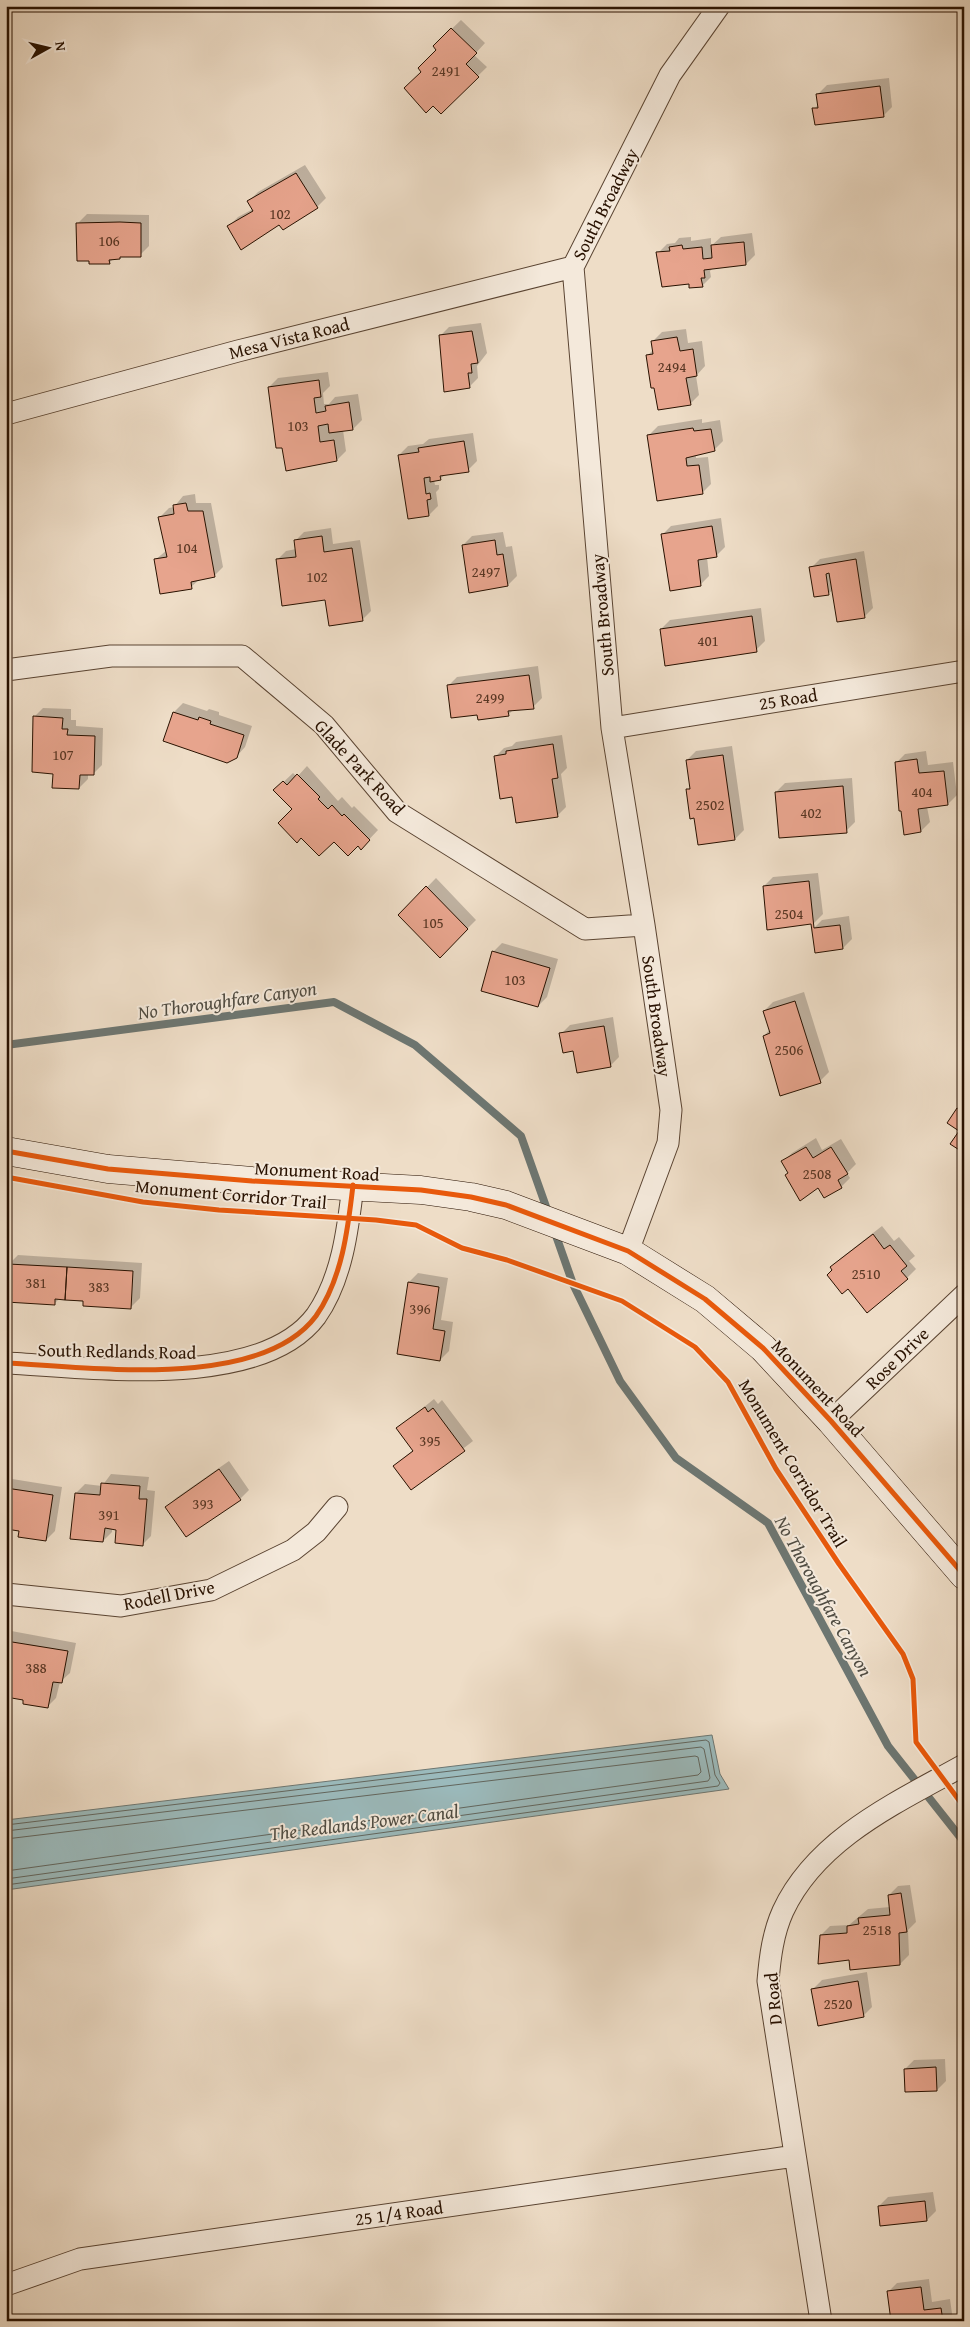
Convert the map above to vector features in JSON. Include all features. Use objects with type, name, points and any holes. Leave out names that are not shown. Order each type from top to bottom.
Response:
[{"type":"main road","name":"Monument Road","points":[[6,1151],[108,1169],[252,1182],[353,1185],[421,1190],[471,1197],[506,1206],[628,1251],[705,1299],[763,1348],[831,1421],[964,1575]]},
{"type":"street","name":"South Broadway","points":[[628,1251],[668,1143],[670,1110],[644,924],[612,728],[573,268],[670,75],[718,6]]},
{"type":"street","name":"Mesa Vista Road","points":[[6,414],[238,350],[573,268]]},
{"type":"street","name":"Glade Park Road","points":[[6,670],[111,656],[242,656],[324,725],[397,812],[585,929],[644,924]]},
{"type":"street","name":"25 Road","points":[[612,728],[964,671]]},
{"type":"street","name":"South Redlands Road","points":[[6,1363],[135,1369],[200,1366],[254,1357],[271,1350],[290,1340],[315,1317],[328,1296],[338,1270],[349,1218],[353,1185]]},
{"type":"street","name":"Rose Drive","points":[[831,1421],[964,1295]]},
{"type":"street","name":"Rodell Drive","points":[[6,1594],[121,1606],[211,1590],[293,1550],[316,1532],[337,1507]]},
{"type":"street","name":"D Road","points":[[821,2321],[768,1981],[776,1929],[796,1889],[824,1856],[866,1821],[964,1765]]},
{"type":"street","name":"25 1/4 Road","points":[[6,2285],[80,2259],[795,2156]]},
{"type":"water","name":"The Redlands Power Canal","points":[[712,1735],[720,1774],[729,1789],[6,1890],[6,1820]]},
{"type":"building","points":[[451,28],[477,53],[466,64],[479,77],[441,114],[433,106],[426,113],[404,88],[421,72],[418,68],[436,50],[433,46]]},
{"type":"building","points":[[880,86],[884,117],[815,125],[812,108],[818,108],[816,94]]},
{"type":"building","points":[[296,173],[318,208],[283,230],[279,225],[241,250],[227,226],[253,211],[247,201]]},
{"type":"building","points":[[76,223],[141,223],[141,257],[120,257],[120,259],[109,260],[110,264],[89,264],[89,261],[77,261]]},
{"type":"building","points":[[744,242],[746,265],[704,270],[705,278],[701,278],[703,287],[689,288],[689,284],[662,287],[656,252],[670,251],[669,247],[682,245],[683,249],[702,247],[703,259],[712,258],[711,245]]},
{"type":"building","points":[[472,331],[478,363],[471,364],[472,373],[468,373],[470,388],[444,392],[439,335]]},
{"type":"building","points":[[677,337],[680,351],[693,349],[697,376],[686,378],[691,405],[658,410],[654,388],[651,388],[646,355],[653,354],[651,341]]},
{"type":"building","points":[[319,380],[321,397],[314,398],[316,413],[326,411],[325,406],[349,402],[353,430],[329,433],[328,424],[318,426],[320,442],[334,440],[337,461],[286,471],[282,448],[276,448],[268,387]]},
{"type":"building","points":[[693,428],[694,431],[711,429],[715,451],[686,458],[687,466],[699,465],[703,494],[657,501],[647,435]]},
{"type":"building","points":[[464,441],[469,472],[440,476],[441,480],[430,482],[430,477],[424,478],[426,494],[430,493],[431,499],[427,500],[429,516],[408,519],[398,455],[419,452],[418,448]]},
{"type":"building","points":[[186,503],[188,511],[203,511],[215,577],[191,582],[192,589],[160,594],[154,559],[167,557],[158,517],[174,514],[173,505]]},
{"type":"building","points":[[712,526],[717,557],[698,560],[701,586],[670,591],[661,534]]},
{"type":"building","points":[[322,536],[324,552],[352,548],[363,621],[329,626],[325,600],[282,606],[276,559],[296,557],[294,540]]},
{"type":"building","points":[[495,540],[497,555],[503,554],[508,586],[469,593],[462,545]]},
{"type":"building","points":[[856,559],[865,618],[837,622],[829,573],[826,574],[829,595],[814,597],[809,567]]},
{"type":"building","points":[[752,616],[757,652],[665,666],[660,629]]},
{"type":"building","points":[[529,675],[534,709],[508,711],[509,716],[478,720],[477,715],[451,718],[447,685]]},
{"type":"building","points":[[173,712],[198,720],[199,717],[211,721],[210,724],[244,735],[237,758],[227,763],[163,741]]},
{"type":"building","points":[[33,716],[63,718],[62,729],[68,729],[67,735],[95,736],[94,775],[80,775],[79,789],[52,788],[53,774],[32,772]]},
{"type":"building","points":[[553,744],[558,778],[552,779],[558,817],[516,823],[512,797],[500,799],[494,756],[506,754],[506,751]]},
{"type":"building","points":[[723,755],[735,840],[698,845],[694,818],[690,819],[686,789],[690,789],[686,760]]},
{"type":"building","points":[[917,759],[919,773],[944,771],[948,805],[918,809],[921,832],[904,835],[901,811],[899,811],[895,762]]},
{"type":"building","points":[[297,774],[320,797],[318,799],[328,809],[332,805],[342,816],[344,814],[370,840],[361,850],[358,846],[348,856],[334,842],[319,856],[301,838],[297,843],[278,823],[292,809],[273,790],[283,781],[287,785]]},
{"type":"building","points":[[843,786],[847,833],[779,838],[775,792]]},
{"type":"building","points":[[809,881],[814,928],[840,925],[843,949],[815,953],[811,924],[767,930],[763,886]]},
{"type":"building","points":[[426,886],[468,929],[440,958],[398,915]]},
{"type":"building","points":[[492,951],[550,968],[538,1007],[481,991]]},
{"type":"building","points":[[795,1001],[821,1083],[780,1096],[763,1036],[770,1033],[763,1011]]},
{"type":"building","points":[[604,1026],[611,1067],[577,1073],[573,1051],[563,1053],[559,1033]]},
{"type":"building","points":[[957,1108],[964,1112],[964,1153],[950,1144],[959,1131],[947,1123]]},
{"type":"building","points":[[806,1147],[813,1158],[831,1147],[848,1174],[838,1180],[842,1188],[824,1198],[818,1188],[800,1201],[785,1175],[788,1173],[781,1161]]},
{"type":"building","points":[[873,1234],[884,1249],[890,1245],[907,1266],[901,1271],[908,1279],[867,1313],[848,1289],[842,1294],[827,1275],[832,1270],[830,1267]]},
{"type":"building","points":[[8,1264],[67,1267],[65,1300],[55,1299],[55,1305],[6,1302]]},
{"type":"building","points":[[67,1267],[133,1271],[131,1309],[83,1306],[83,1301],[65,1300]]},
{"type":"building","points":[[408,1282],[439,1287],[433,1329],[445,1331],[440,1361],[397,1354]]},
{"type":"building","points":[[425,1407],[428,1412],[433,1408],[465,1451],[411,1490],[393,1466],[413,1451],[396,1428]]},
{"type":"building","points":[[219,1469],[241,1500],[186,1537],[165,1507]]},
{"type":"building","points":[[101,1483],[140,1486],[139,1499],[147,1499],[143,1546],[115,1543],[116,1530],[105,1528],[103,1542],[70,1539],[75,1493],[100,1495]]},
{"type":"building","points":[[6,1488],[53,1495],[46,1541],[18,1537],[19,1531],[6,1529]]},
{"type":"building","points":[[6,1641],[68,1651],[62,1683],[53,1682],[48,1708],[23,1704],[23,1700],[6,1697]]},
{"type":"building","points":[[901,1893],[907,1932],[899,1933],[900,1965],[850,1970],[849,1960],[818,1964],[820,1935],[847,1933],[847,1926],[859,1924],[858,1918],[890,1915],[888,1895]]},
{"type":"building","points":[[858,1981],[864,2017],[818,2026],[811,1989]]},
{"type":"building","points":[[936,2067],[937,2091],[905,2092],[904,2069]]},
{"type":"building","points":[[925,2201],[927,2221],[880,2226],[878,2206]]},
{"type":"building","points":[[921,2287],[924,2310],[941,2308],[943,2321],[891,2321],[887,2291]]},
{"type":"waterway","name":"No Thoroughfare Canyon","points":[[6,1045],[334,1002],[415,1045],[521,1136],[549,1215]]},
{"type":"waterway","name":"No Thoroughfare Canyon","points":[[554,1230],[573,1284],[620,1381],[676,1458],[768,1523],[888,1746],[964,1842]]},
{"type":"cycle path","name":"Monument Corridor Trail","points":[[6,1151],[108,1169],[252,1181],[421,1190],[471,1197],[506,1205],[628,1251],[705,1299],[763,1348],[831,1421],[964,1575]]},
{"type":"cycle path","name":"Monument Corridor Trail","points":[[6,1177],[143,1202],[219,1210],[376,1220],[416,1225],[462,1248],[507,1260],[622,1301],[695,1347],[728,1382],[776,1469],[839,1564],[903,1654],[913,1679],[916,1742],[964,1807]]},
{"type":"cycle path","points":[[6,1363],[126,1370],[171,1369],[215,1365],[256,1356],[290,1340],[316,1316],[332,1286],[346,1236],[353,1185]]}]
